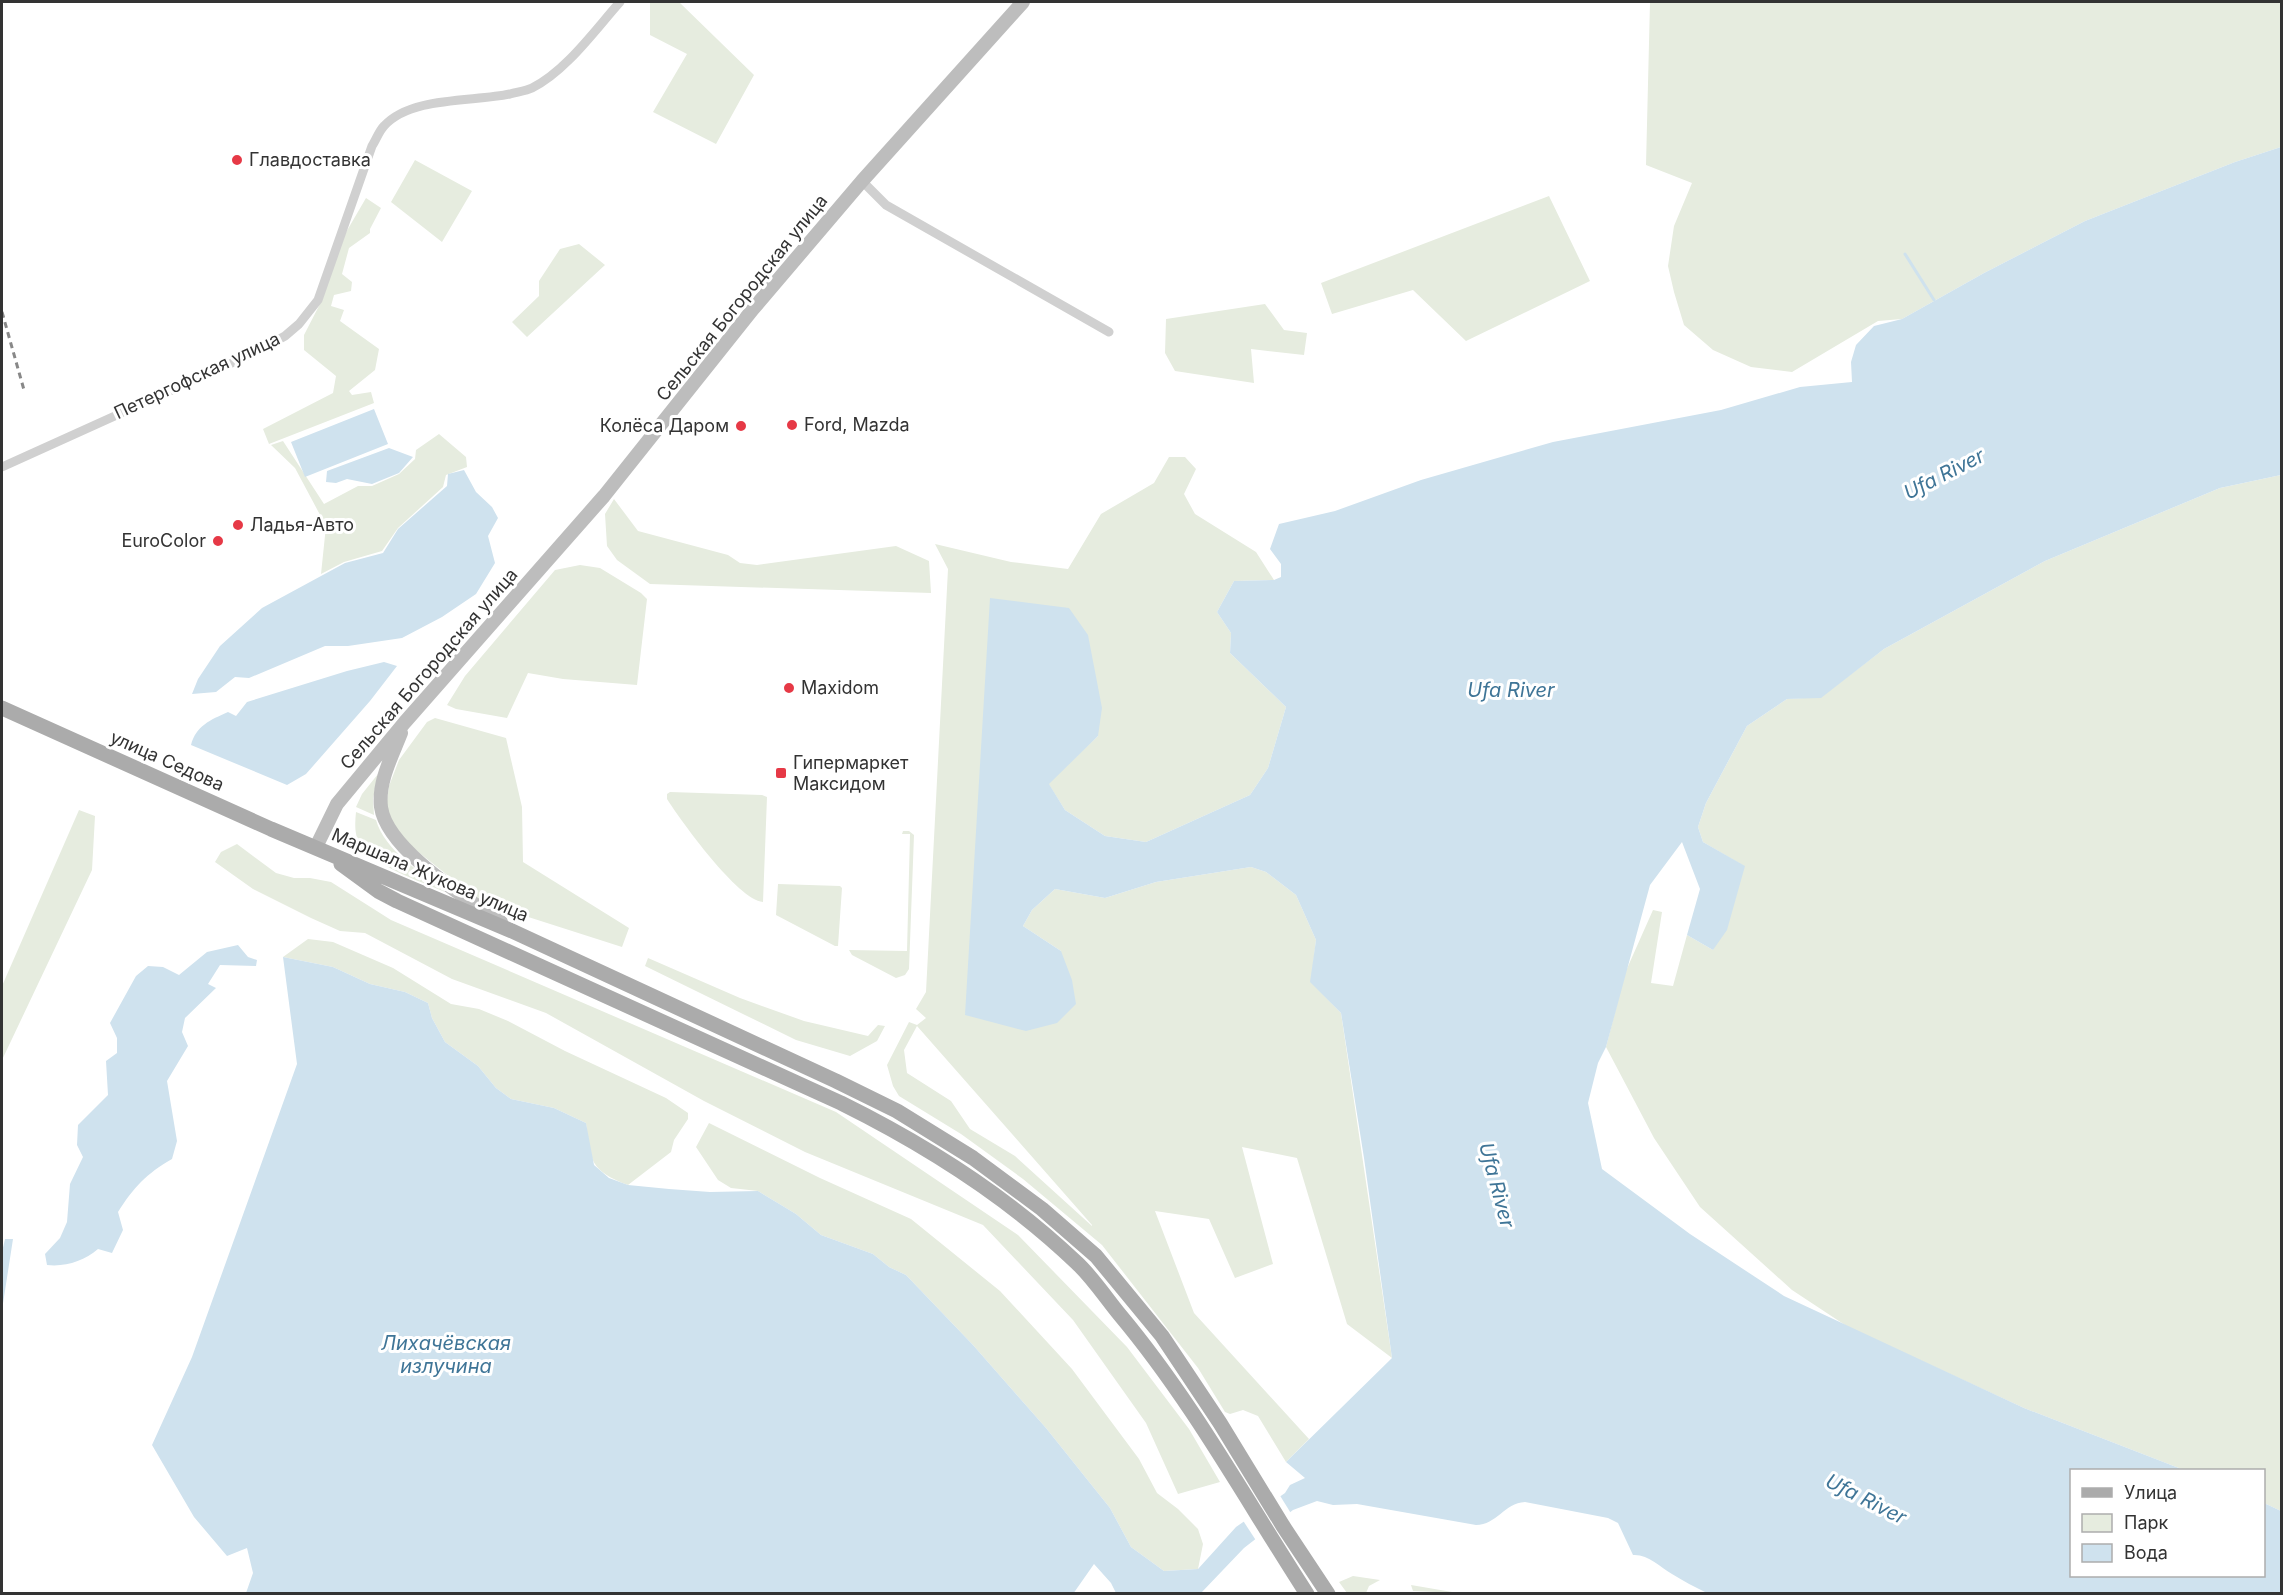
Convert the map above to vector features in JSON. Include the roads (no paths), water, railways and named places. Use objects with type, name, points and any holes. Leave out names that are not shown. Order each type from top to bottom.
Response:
[{"type":"main road","name":"Сельская Богородская улица","points":[[316,847],[338,804],[405,722],[604,496],[753,309],[862,181],[1023,2]]},
{"type":"main road","name":"улица Седова","points":[[2,708],[316,847]]},
{"type":"main road","points":[[405,722],[382,783],[381,807],[388,828],[409,853],[432,873],[512,931]]},
{"type":"main road","name":"Маршала Жукова улица","points":[[316,847],[512,931],[897,1111],[972,1158],[1042,1209],[1095,1256],[1162,1336],[1326,1591]]},
{"type":"main road","name":"Маршала Жукова улица","points":[[316,847],[378,891],[397,901],[841,1102],[888,1126],[938,1156],[1032,1222],[1079,1264],[1155,1357],[1307,1593]]},
{"type":"street","name":"Петергофская улица","points":[[2,466],[244,358],[285,336],[299,324],[318,300],[372,146],[384,126],[401,114],[430,104],[493,98],[531,89],[554,74],[620,2]]},
{"type":"street","points":[[862,181],[886,205],[1109,332]]},
{"type":"water","name":"Ufa River","points":[[2281,147],[2281,475],[2220,488],[2045,561],[1884,649],[1821,698],[1787,699],[1747,726],[1706,803],[1698,827],[1703,842],[1745,866],[1727,930],[1713,950],[1687,935],[1700,889],[1682,842],[1650,885],[1606,1047],[1598,1063],[1588,1103],[1602,1169],[1690,1234],[1784,1296],[2024,1408],[2181,1469],[2070,1469],[2070,1577],[2265,1577],[2265,1503],[2281,1511],[2281,1593],[1707,1593],[1676,1577],[1649,1559],[1633,1555],[1618,1523],[1608,1518],[1525,1502],[1511,1506],[1490,1522],[1476,1525],[1357,1504],[1333,1505],[1317,1501],[1293,1510],[1244,1548],[1201,1593],[1116,1593],[1111,1583],[1094,1564],[1073,1594],[246,1593],[253,1573],[247,1548],[227,1556],[194,1517],[152,1445],[192,1357],[297,1064],[283,957],[333,967],[370,984],[405,992],[428,1003],[432,1018],[445,1042],[478,1066],[496,1088],[511,1099],[554,1108],[586,1123],[594,1165],[609,1178],[628,1185],[669,1189],[710,1192],[758,1191],[796,1214],[821,1235],[873,1254],[889,1267],[906,1275],[973,1345],[1046,1428],[1110,1508],[1131,1547],[1164,1571],[1198,1569],[1236,1527],[1285,1493],[1290,1485],[1305,1478],[1286,1462],[1392,1358],[1341,1013],[1310,982],[1316,940],[1296,895],[1266,872],[1251,867],[1156,882],[1105,898],[1055,889],[1032,910],[1023,926],[1061,951],[1072,980],[1076,1004],[1057,1023],[1026,1031],[965,1015],[990,598],[1069,608],[1088,635],[1102,708],[1098,736],[1049,784],[1065,810],[1105,836],[1146,842],[1250,795],[1268,768],[1286,707],[1230,653],[1231,633],[1217,612],[1234,581],[1274,580],[1281,577],[1281,564],[1270,549],[1279,524],[1335,511],[1421,480],[1553,442],[1721,410],[1800,387],[1852,382],[1851,362],[1856,345],[1874,326],[1902,319],[1984,273],[2085,221],[2235,162]]},
{"type":"water","points":[[374,409],[388,444],[305,477],[291,442]]},
{"type":"water","points":[[389,448],[413,457],[399,473],[372,484],[347,479],[336,483],[326,482],[327,471]]},
{"type":"water","points":[[464,470],[476,492],[492,507],[498,518],[488,536],[495,563],[476,594],[442,617],[402,638],[348,646],[325,646],[249,678],[235,677],[216,692],[192,694],[198,679],[220,646],[262,608],[345,563],[383,553],[398,529],[447,486],[448,474]]},
{"type":"water","points":[[384,662],[397,666],[370,701],[306,774],[287,785],[191,745],[196,733],[205,724],[228,712],[236,716],[247,702]]},
{"type":"water","points":[[238,945],[248,957],[257,960],[256,966],[220,965],[208,984],[216,988],[185,1018],[182,1032],[188,1046],[167,1081],[177,1141],[172,1159],[141,1182],[118,1212],[123,1230],[112,1253],[98,1249],[74,1262],[47,1265],[45,1254],[60,1238],[67,1222],[70,1184],[83,1157],[77,1145],[78,1125],[108,1095],[106,1061],[117,1053],[117,1038],[110,1023],[136,976],[148,966],[163,967],[179,975],[207,952]]},
{"type":"water","points":[[5,1239],[13,1239],[2,1310],[2,1252]]},
{"type":"waterway","points":[[1905,254],[1934,300]]},
{"type":"railway","points":[[2,312],[24,390]]},
{"type":"place","name":"Главдоставка","points":[[237,160]]},
{"type":"place","name":"Ford, Mazda","points":[[792,425]]},
{"type":"place","name":"Колёса Даром","points":[[741,426]]},
{"type":"place","name":"Ладья-Авто","points":[[238,525]]},
{"type":"place","name":"EuroColor","points":[[218,541]]},
{"type":"place","name":"Maxidom","points":[[789,688]]},
{"type":"place","name":"Гипермаркет Максидом","points":[[781,773]]},
{"type":"water label","name":"Лихачёвская излучина","points":[[446,1354]]}]
